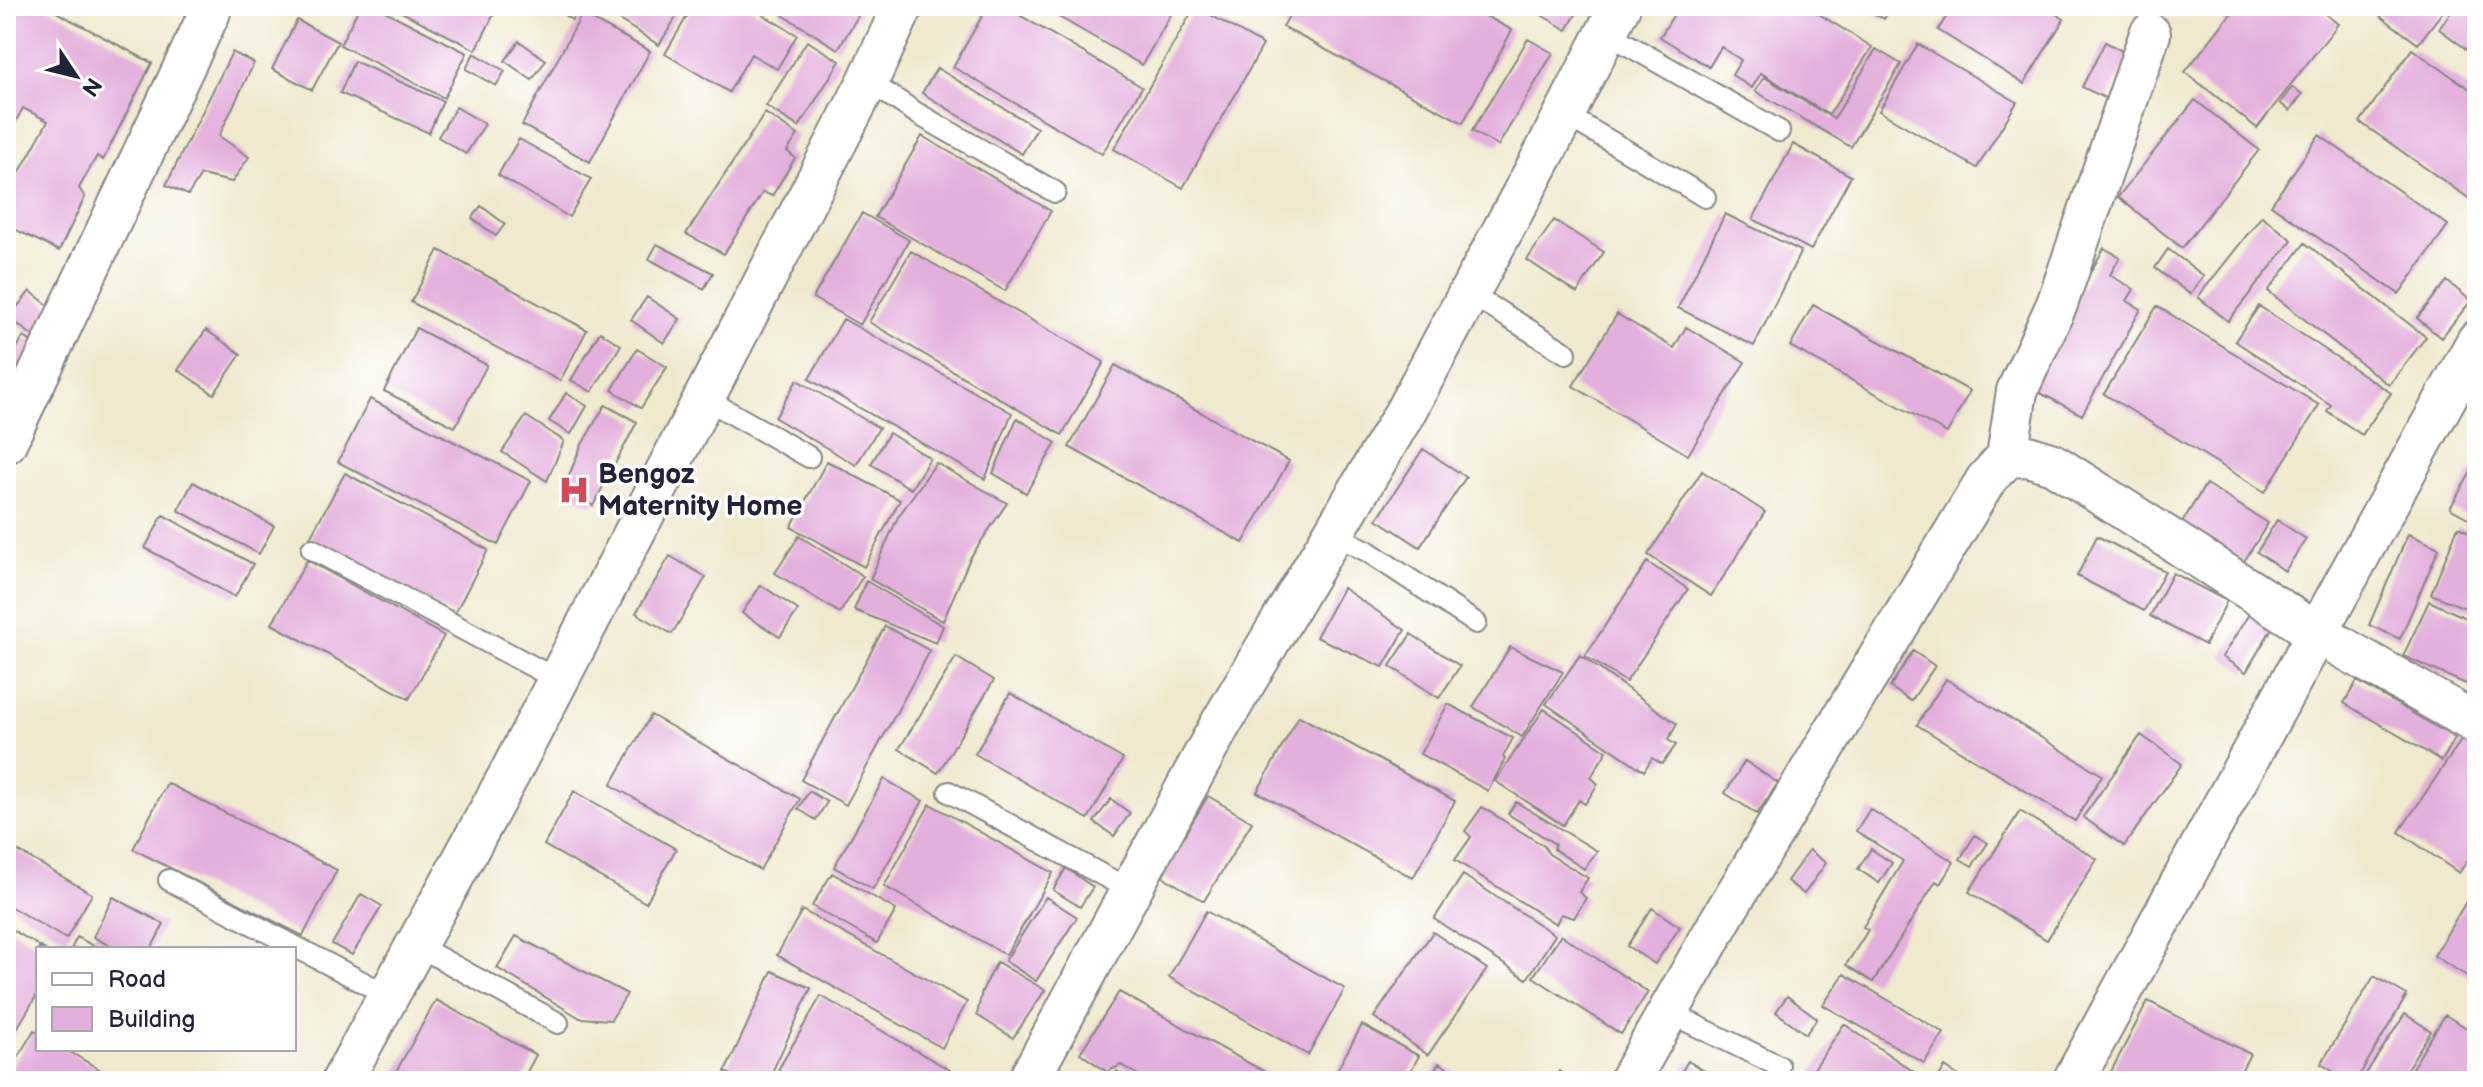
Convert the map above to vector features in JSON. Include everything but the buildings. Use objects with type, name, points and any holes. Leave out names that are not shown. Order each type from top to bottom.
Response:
[{"type":"street","points":[[6,443],[204,27],[211,6]]},
{"type":"street","points":[[342,1081],[558,680],[868,81],[903,6]]},
{"type":"street","points":[[1028,1081],[1220,725],[1404,414],[1614,20]]},
{"type":"street","points":[[1629,1081],[1724,914],[1986,480],[2007,457],[2017,391],[2057,304],[2150,34]]},
{"type":"street","points":[[2073,1081],[2477,341]]},
{"type":"street","points":[[2007,457],[2028,456],[2053,464],[2317,633],[2477,724]]},
{"type":"lane","points":[[1614,20],[1779,131]]},
{"type":"lane","points":[[868,81],[918,114],[1055,192]]},
{"type":"lane","points":[[1564,114],[1705,197]]},
{"type":"lane","points":[[1469,293],[1566,353]]},
{"type":"lane","points":[[704,398],[809,457]]},
{"type":"lane","points":[[1333,534],[1367,551],[1476,623]]},
{"type":"lane","points":[[312,549],[558,680]]},
{"type":"lane","points":[[949,792],[1130,890]]},
{"type":"lane","points":[[169,880],[389,996]]},
{"type":"lane","points":[[416,945],[558,1023]]},
{"type":"lane","points":[[1668,1012],[1779,1066]]},
{"type":"place","name":"Bengoz Maternity Home","points":[[574,490]]}]
